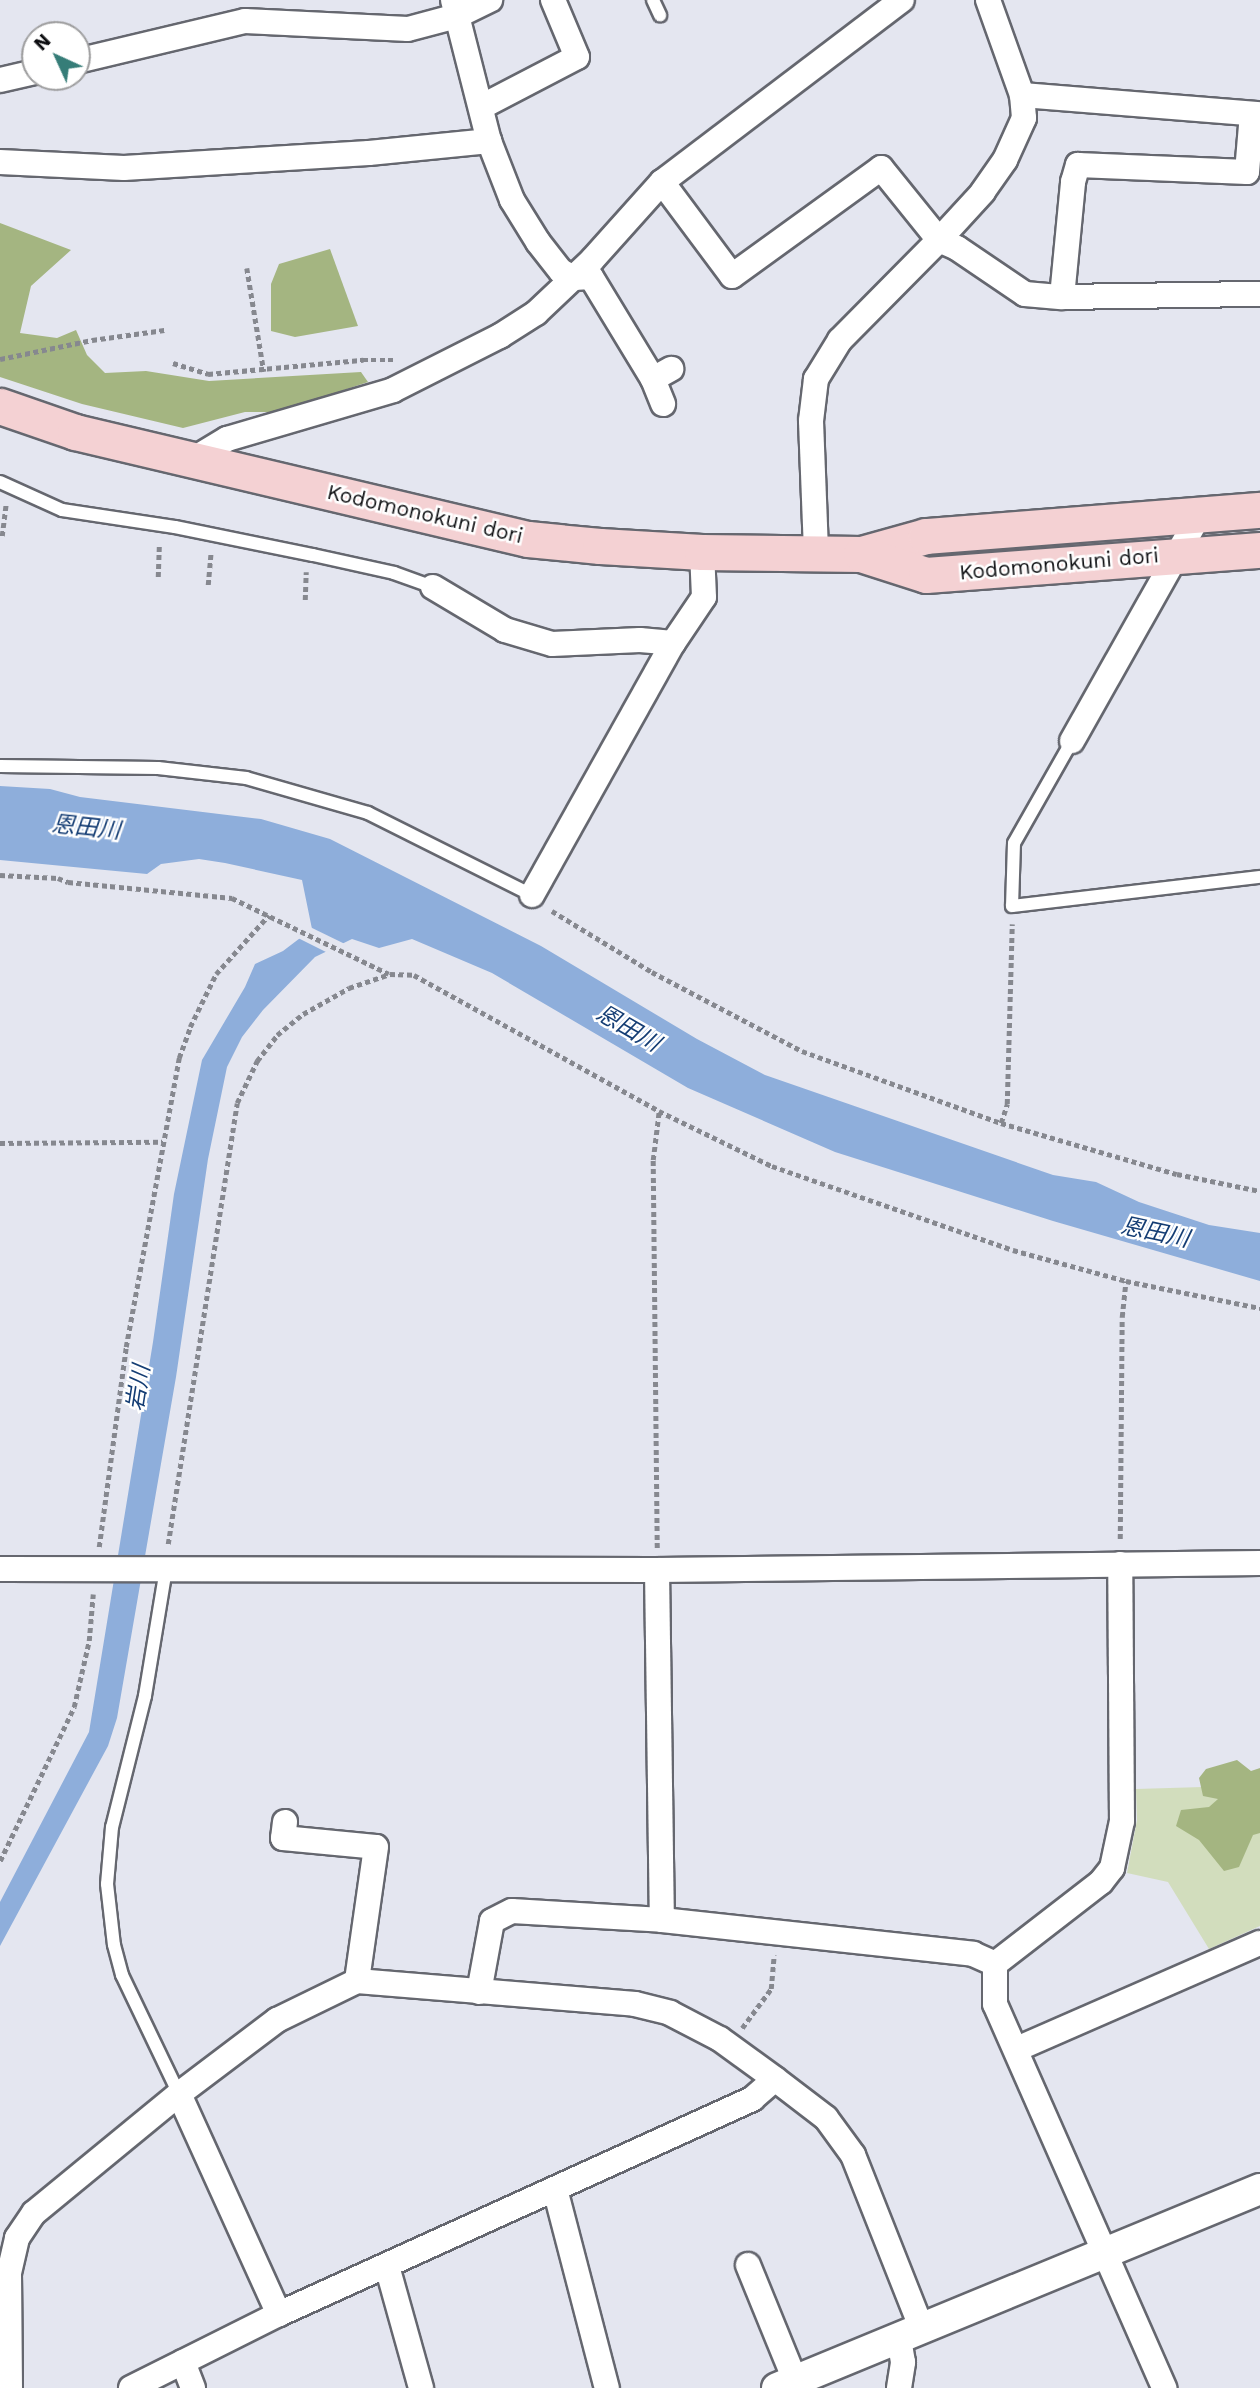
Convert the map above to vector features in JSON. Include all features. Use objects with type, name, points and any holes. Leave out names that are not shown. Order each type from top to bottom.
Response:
[{"type":"main road","name":"Kodomonokuni dori","points":[[0,406],[50,425],[528,539],[702,552],[861,554],[926,536],[1260,510]]},
{"type":"main road","name":"Kodomonokuni dori","points":[[861,554],[926,575],[1260,550]]},
{"type":"street","points":[[91,58],[245,21],[408,29],[455,8],[491,0]]},
{"type":"street","points":[[481,107],[577,57],[553,0]]},
{"type":"street","points":[[192,460],[227,439],[393,390],[500,336],[536,313],[574,278],[662,182],[902,0]]},
{"type":"street","points":[[816,555],[811,421],[816,379],[840,340],[983,192],[1005,160],[1024,118],[1022,95],[988,0]]},
{"type":"street","points":[[455,8],[489,141],[512,200],[538,242],[561,271],[574,278],[591,277],[662,374],[663,404]]},
{"type":"street","points":[[0,80],[21,75]]},
{"type":"street","points":[[1022,95],[1256,114],[1247,172],[1078,166],[1073,182],[1062,297]]},
{"type":"street","points":[[0,162],[124,168],[356,154],[489,141]]},
{"type":"street","points":[[662,182],[732,276],[881,168],[939,240],[957,248],[1025,294],[1062,297],[1260,294]]},
{"type":"street","points":[[1072,741],[1200,513]]},
{"type":"street","points":[[532,895],[673,643],[704,597],[702,552]]},
{"type":"street","points":[[433,587],[505,630],[552,644],[640,640],[673,643]]},
{"type":"street","points":[[0,1569],[657,1570],[1260,1563]]},
{"type":"street","points":[[995,1964],[1101,1882],[1112,1868],[1122,1821],[1120,1564]]},
{"type":"street","points":[[657,1570],[662,1920]]},
{"type":"street","points":[[283,1838],[376,1847],[356,1981]]},
{"type":"street","points":[[479,1992],[492,1921],[512,1911],[662,1920],[973,1954],[995,1964]]},
{"type":"street","points":[[1017,2049],[1260,1943]]},
{"type":"street","points":[[995,1964],[995,2004],[1164,2388]]},
{"type":"street","points":[[10,2388],[7,2243],[34,2213],[179,2094],[277,2020],[356,1981],[635,2004],[670,2013],[720,2039],[775,2079],[827,2118],[853,2155],[911,2334],[899,2388]]},
{"type":"street","points":[[131,2388],[279,2314],[752,2099],[775,2079]]},
{"type":"street","points":[[179,2094],[279,2314]]},
{"type":"street","points":[[555,2189],[607,2388]]},
{"type":"street","points":[[748,2265],[786,2384],[1260,2189]]},
{"type":"street","points":[[387,2266],[421,2388]]},
{"type":"street","points":[[183,2362],[193,2388]]},
{"type":"lane","points":[[653,0],[660,15]]},
{"type":"lane","points":[[4,484],[62,510],[160,525],[307,554],[394,573],[433,587]]},
{"type":"lane","points":[[1072,741],[1014,843],[1012,906],[1260,877]]},
{"type":"lane","points":[[0,766],[158,768],[246,778],[368,813],[532,895]]},
{"type":"lane","points":[[158,1569],[145,1696],[112,1826],[107,1884],[111,1924],[122,1975],[179,2094]]},
{"type":"path","points":[[247,268],[264,372]]},
{"type":"path","points":[[0,359],[92,340],[164,330]]},
{"type":"path","points":[[173,363],[208,374],[264,372],[363,360],[408,360],[427,373]]},
{"type":"path","points":[[2,536],[4,484]]},
{"type":"path","points":[[158,577],[160,525]]},
{"type":"path","points":[[208,585],[213,535]]},
{"type":"path","points":[[305,600],[307,554]]},
{"type":"path","points":[[0,875],[58,878],[68,882],[232,898],[390,974]]},
{"type":"path","points":[[532,895],[541,904],[652,972],[802,1051],[1001,1122],[1177,1174],[1260,1191]]},
{"type":"path","points":[[1001,1122],[1007,1104],[1012,906]]},
{"type":"path","points":[[0,1861],[74,1707],[89,1641],[103,1568],[126,1348],[179,1058],[206,991],[224,964],[269,915]]},
{"type":"path","points":[[158,1569],[237,1103],[257,1061],[276,1035],[303,1014],[349,988],[390,974],[414,975],[659,1111],[772,1166],[1001,1246],[1126,1281],[1260,1308]]},
{"type":"path","points":[[657,1570],[653,1160],[659,1111]]},
{"type":"path","points":[[0,1143],[162,1142]]},
{"type":"path","points":[[1120,1564],[1122,1317],[1126,1281]]},
{"type":"path","points":[[743,2027],[771,1989],[773,1963]]},
{"type":"green space","points":[[0,223],[71,250],[31,286],[20,333],[57,338],[76,330],[87,355],[105,373],[146,371],[209,381],[361,372],[368,382],[278,412],[245,412],[183,428],[82,404],[0,377]]},
{"type":"green space","points":[[330,249],[358,326],[295,337],[271,331],[271,284],[279,264]]},
{"type":"green space","points":[[1237,1760],[1251,1771],[1260,1768],[1260,1833],[1253,1835],[1239,1867],[1224,1871],[1199,1840],[1176,1826],[1181,1810],[1209,1807],[1218,1799],[1203,1796],[1199,1778],[1206,1769]]},
{"type":"green space","points":[[1260,1771],[1260,1926],[1209,1949],[1168,1882],[1127,1873],[1137,1820],[1136,1789],[1203,1787]]},
{"type":"water","name":"恩田川","points":[[0,786],[50,789],[80,797],[261,819],[330,839],[541,946],[697,1039],[765,1075],[1053,1175],[1096,1182],[1139,1202],[1209,1225],[1260,1233],[1260,1281],[1053,1221],[835,1152],[688,1088],[492,973],[412,939],[379,948],[352,939],[315,957],[263,1010],[242,1037],[227,1067],[208,1159],[176,1377],[117,1718],[108,1746],[0,1946],[0,1902],[89,1732],[153,1342],[174,1194],[202,1060],[245,987],[255,964],[283,951],[312,929],[302,880],[199,859],[161,864],[147,874],[0,860]]},
{"type":"pier","points":[[308,926],[347,945],[330,954],[296,937]]},
{"type":"water label","name":"岩川","points":[[139,1388]]}]
